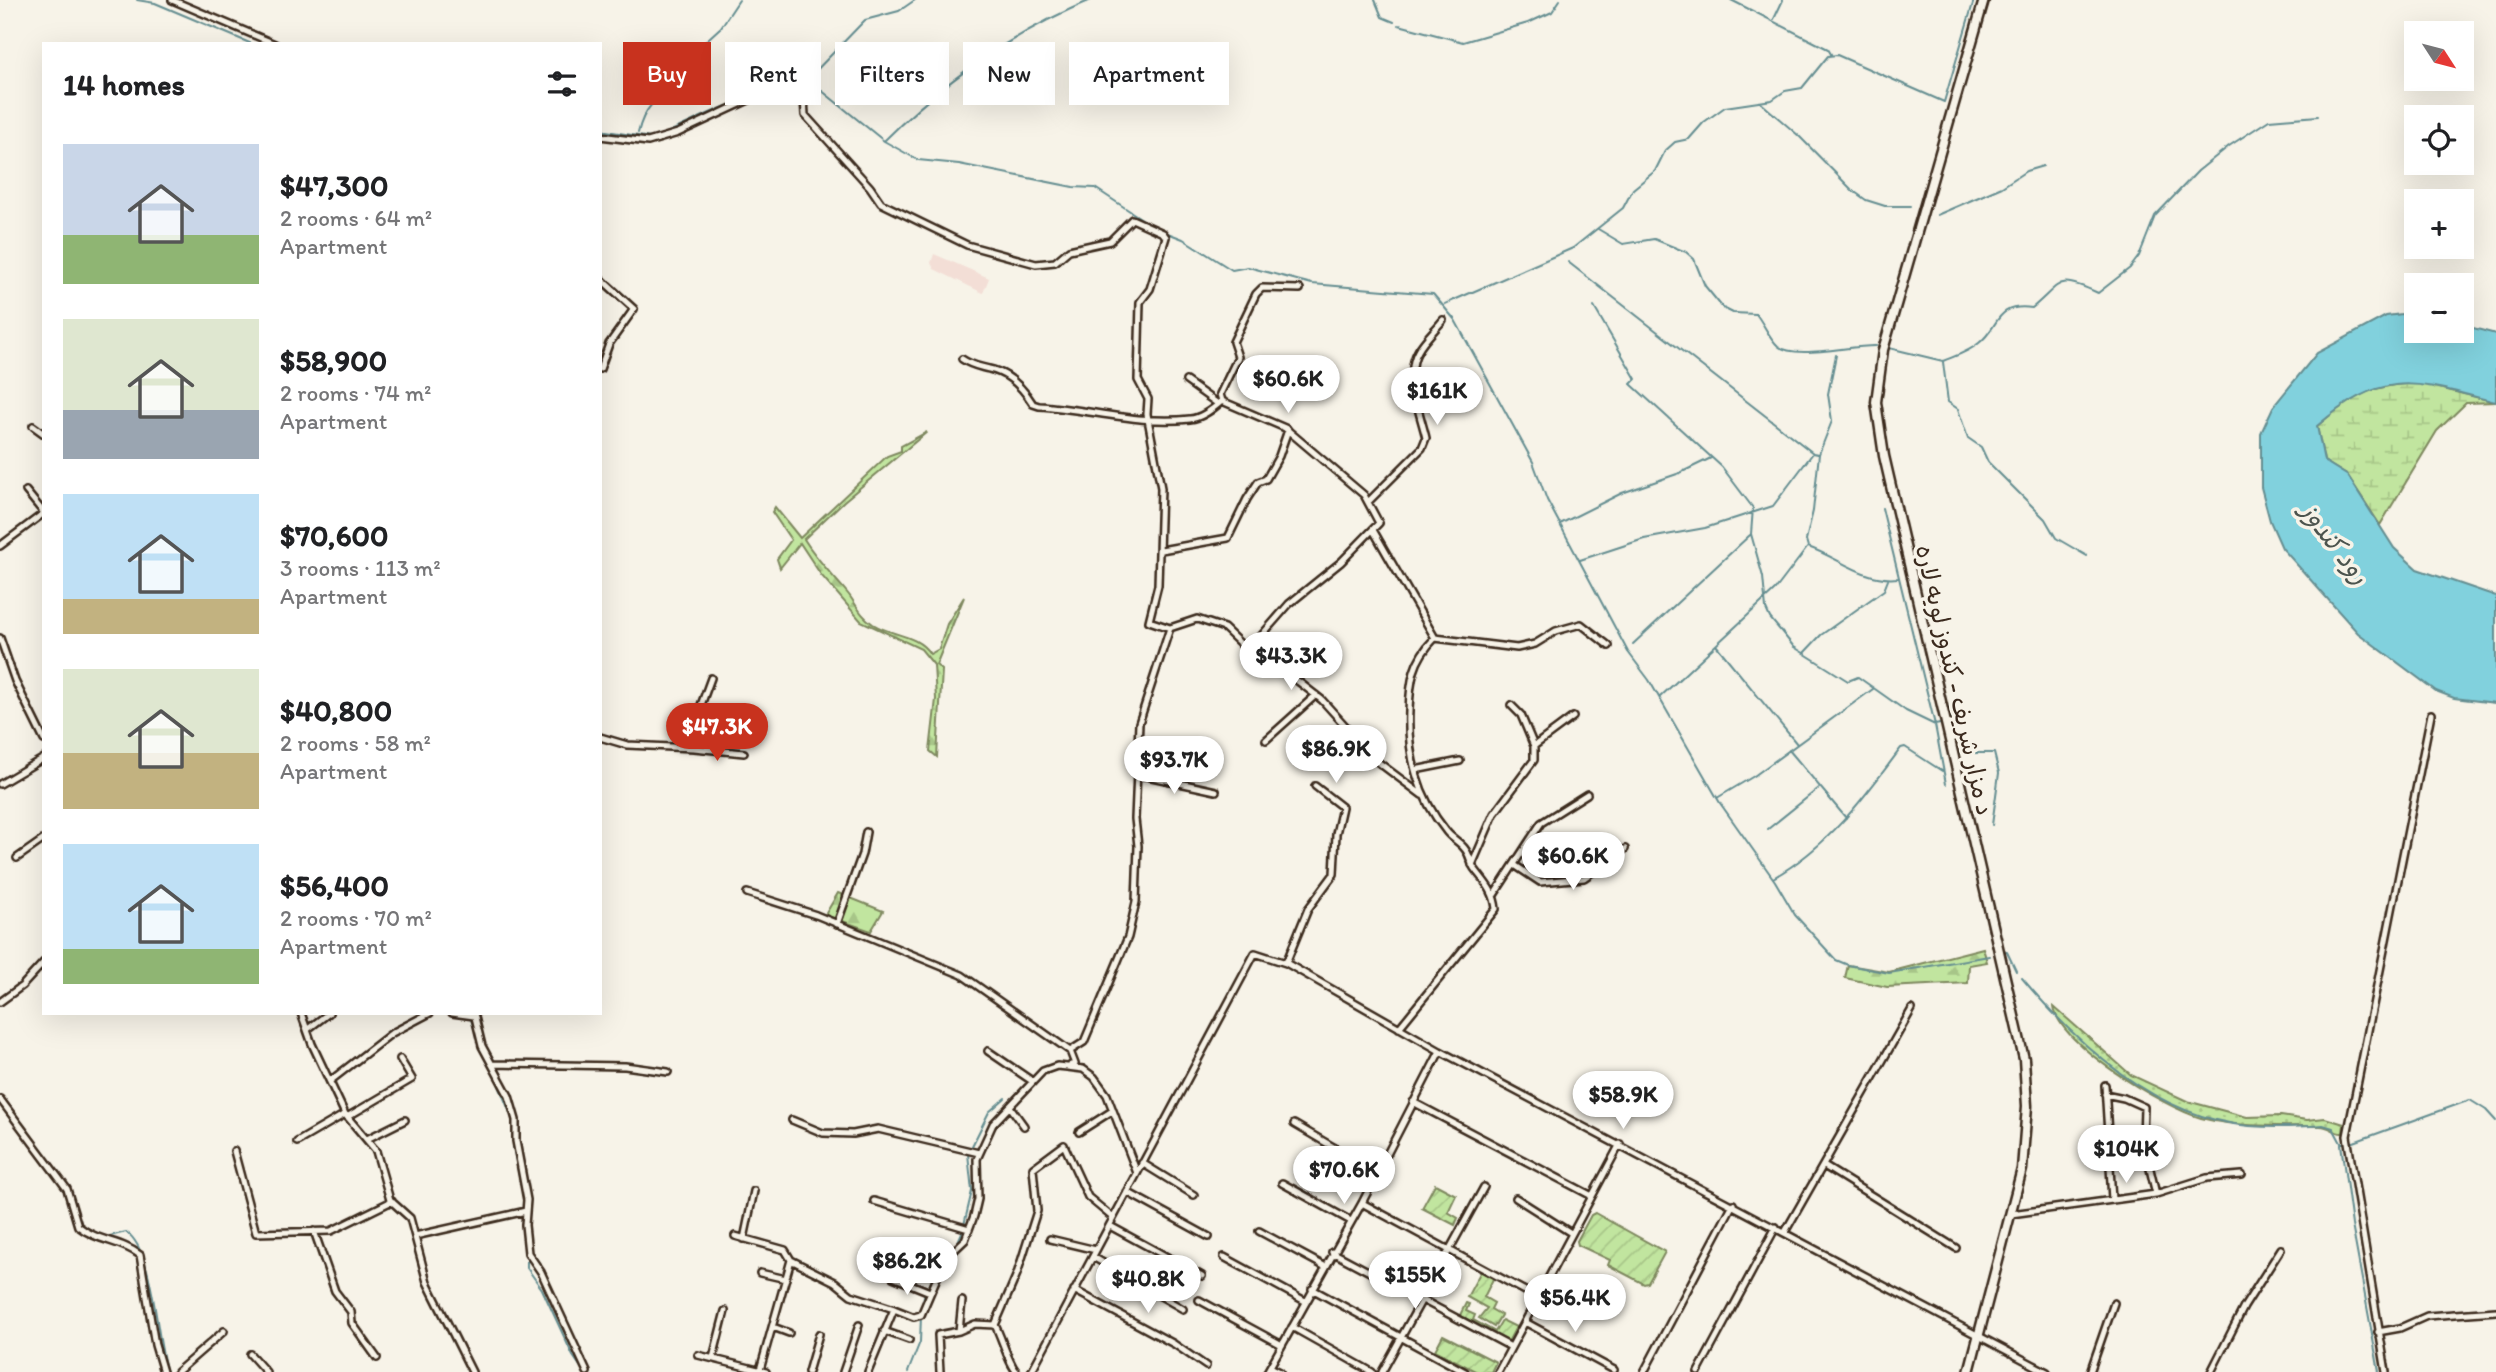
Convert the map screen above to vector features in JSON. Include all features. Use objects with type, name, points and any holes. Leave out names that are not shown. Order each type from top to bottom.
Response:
[{"type":"main road","name":"د مزار شریف - کندوز لویه لاره","points":[[1969,1372],[2011,1214],[2027,1136],[2024,1059],[1907,559],[1884,456],[1876,402],[1883,350],[1984,0]]},
{"type":"street","points":[[172,0],[270,42]]},
{"type":"street","points":[[602,136],[648,142],[678,133],[783,84],[798,87],[803,97],[805,115],[881,203],[967,245],[1036,264],[1055,262],[1069,250],[1110,241],[1132,219],[1166,237],[1150,289],[1140,302],[1138,380],[1148,399],[1161,488],[1156,596],[1149,621],[1170,628],[1197,619],[1224,628],[1248,651],[1316,695],[1378,762],[1422,794]]},
{"type":"street","points":[[602,280],[634,309],[609,344],[602,363]]},
{"type":"street","points":[[962,359],[977,368],[991,369],[1021,385],[1033,404],[1150,420],[1191,419],[1210,411],[1220,402],[1220,394],[1238,357],[1233,342],[1256,294],[1262,288],[1300,289]]},
{"type":"street","points":[[1368,502],[1422,448],[1426,438],[1412,374],[1413,363],[1419,349],[1443,320]]},
{"type":"street","points":[[1186,381],[1220,402],[1288,430],[1368,502],[1379,523],[1289,604],[1248,651]]},
{"type":"street","points":[[33,426],[42,433]]},
{"type":"street","points":[[1160,550],[1228,538],[1247,499],[1258,482],[1266,479],[1279,456],[1288,430]]},
{"type":"street","points":[[26,491],[42,511]]},
{"type":"street","points":[[0,546],[42,514]]},
{"type":"street","points":[[1373,530],[1435,638]]},
{"type":"street","points":[[1435,638],[1517,648],[1535,644],[1556,631],[1581,624],[1591,629],[1609,646]]},
{"type":"street","points":[[1070,1051],[1084,1042],[1128,937],[1138,887],[1135,819],[1142,707],[1170,628]]},
{"type":"street","points":[[0,638],[15,681],[42,735]]},
{"type":"street","points":[[1399,1028],[1496,909],[1494,895],[1472,865],[1470,854],[1446,832],[1422,794],[1415,770],[1408,724],[1411,677],[1417,658],[1435,638]]},
{"type":"street","points":[[694,748],[696,716],[711,678]]},
{"type":"street","points":[[1266,740],[1316,695]]},
{"type":"street","points":[[1472,865],[1494,814],[1534,760],[1534,746],[1521,715],[1511,705]]},
{"type":"street","points":[[2386,1372],[2347,1136],[2431,714]]},
{"type":"street","points":[[1534,746],[1573,717]]},
{"type":"street","points":[[602,738],[627,745],[744,753]]},
{"type":"street","points":[[1,780],[42,759]]},
{"type":"street","points":[[1415,770],[1460,761]]},
{"type":"street","points":[[1138,774],[1216,792]]},
{"type":"street","points":[[1286,963],[1308,909],[1334,874],[1335,834],[1342,807],[1315,786]]},
{"type":"street","points":[[1494,895],[1516,866],[1541,823],[1587,794]]},
{"type":"street","points":[[837,924],[862,854],[866,832]]},
{"type":"street","points":[[17,858],[42,840]]},
{"type":"street","points":[[1516,866],[1540,882],[1584,878],[1625,849]]},
{"type":"street","points":[[747,893],[837,924],[962,975],[1070,1051],[1075,1064],[1067,1067]]},
{"type":"street","points":[[1031,1372],[1255,953],[1286,963],[1440,1051],[2047,1372]]},
{"type":"street","points":[[0,1002],[22,986],[42,964]]},
{"type":"street","points":[[1785,1232],[1912,1009]]},
{"type":"street","points":[[303,1015],[346,1115],[376,1152],[392,1201],[410,1218],[427,1282],[472,1372]]},
{"type":"street","points":[[308,1029],[326,1015]]},
{"type":"street","points":[[330,1082],[392,1033],[426,1015]]},
{"type":"street","points":[[474,1015],[482,1046],[509,1096],[516,1120],[528,1253],[541,1272],[587,1372]]},
{"type":"street","points":[[988,1051],[1032,1081]]},
{"type":"street","points":[[1280,1372],[1269,1369],[1349,1220],[1362,1203],[1440,1051]]},
{"type":"street","points":[[297,1142],[412,1079],[400,1059]]},
{"type":"street","points":[[492,1064],[625,1066],[668,1072]]},
{"type":"street","points":[[735,1236],[785,1250],[791,1260],[835,1282],[851,1295],[919,1317],[945,1259],[965,1240],[978,1199],[976,1173],[979,1153],[993,1124],[1011,1108],[1043,1071],[1057,1066],[1083,1069],[1094,1076],[1107,1095],[1137,1173]]},
{"type":"street","points":[[2105,1085],[2112,1200]]},
{"type":"street","points":[[2105,1094],[2124,1098],[2144,1107],[2143,1139],[2156,1194]]},
{"type":"street","points":[[0,1099],[67,1189],[78,1226],[99,1240],[118,1242],[140,1255],[155,1345],[163,1372]]},
{"type":"street","points":[[1413,1102],[1592,1196]]},
{"type":"street","points":[[1011,1108],[1024,1126]]},
{"type":"street","points":[[1079,1132],[1112,1111]]},
{"type":"street","points":[[792,1119],[823,1133],[853,1134],[878,1129],[979,1153]]},
{"type":"street","points":[[367,1139],[405,1120]]},
{"type":"street","points":[[1294,1124],[1376,1172]]},
{"type":"street","points":[[1497,1372],[1620,1144]]},
{"type":"street","points":[[995,1325],[1017,1274],[1037,1212],[1032,1168],[1064,1145],[1088,1196],[1112,1217]]},
{"type":"street","points":[[234,1150],[256,1233],[331,1231],[392,1201]]},
{"type":"street","points":[[1142,1163],[1194,1195]]},
{"type":"street","points":[[1824,1166],[1956,1248]]},
{"type":"street","points":[[2011,1214],[2156,1194],[2207,1178],[2242,1175]]},
{"type":"street","points":[[1282,1183],[1349,1220]]},
{"type":"street","points":[[1382,1372],[1484,1187]]},
{"type":"street","points":[[744,1239],[754,1191]]},
{"type":"street","points":[[1127,1192],[1209,1237]]},
{"type":"street","points":[[1516,1198],[1572,1233]]},
{"type":"street","points":[[874,1201],[969,1229]]},
{"type":"street","points":[[1362,1203],[1538,1298]]},
{"type":"street","points":[[1644,1372],[1733,1204]]},
{"type":"street","points":[[415,1236],[526,1211]]},
{"type":"street","points":[[1110,1226],[1202,1276]]},
{"type":"street","points":[[1698,1372],[1776,1227]]},
{"type":"street","points":[[314,1231],[335,1292],[351,1312],[352,1323],[377,1358]]},
{"type":"street","points":[[1259,1231],[1324,1266]]},
{"type":"street","points":[[1051,1239],[1096,1250]]},
{"type":"street","points":[[2211,1372],[2244,1307],[2281,1249]]},
{"type":"street","points":[[1332,1252],[1511,1348]]},
{"type":"street","points":[[1093,1257],[1183,1309]]},
{"type":"street","points":[[1224,1257],[1305,1301]]},
{"type":"street","points":[[698,1355],[763,1371],[791,1260]]},
{"type":"street","points":[[760,1273],[786,1279]]},
{"type":"street","points":[[893,1277],[930,1292]]},
{"type":"street","points":[[1312,1289],[1465,1372]]},
{"type":"street","points":[[1074,1290],[1174,1344],[1206,1366]]},
{"type":"street","points":[[1199,1300],[1282,1345]]},
{"type":"street","points":[[959,1331],[962,1301]]},
{"type":"street","points":[[2090,1372],[2114,1303]]},
{"type":"street","points":[[868,1372],[894,1309]]},
{"type":"street","points":[[713,1358],[725,1311]]},
{"type":"street","points":[[2378,1332],[2400,1328],[2427,1316],[2496,1311]]},
{"type":"street","points":[[1525,1322],[1614,1370]]},
{"type":"street","points":[[940,1372],[938,1335],[959,1331],[975,1324],[995,1325]]},
{"type":"street","points":[[843,1372],[859,1325]]},
{"type":"street","points":[[995,1325],[1006,1346],[1011,1366],[1017,1372]]},
{"type":"street","points":[[773,1327],[789,1334]]},
{"type":"street","points":[[1292,1327],[1372,1372]]},
{"type":"street","points":[[177,1372],[224,1331]]},
{"type":"street","points":[[884,1331],[909,1340]]},
{"type":"street","points":[[808,1372],[819,1334]]},
{"type":"street","points":[[250,1354],[266,1372]]},
{"type":"shaded area","points":[[934,254],[989,278],[983,293],[934,269],[931,263]]},
{"type":"green space","points":[[2419,383],[2496,402],[2466,403],[2437,431],[2380,525],[2348,476],[2324,461],[2317,426],[2364,393],[2388,386]]},
{"type":"green space","points":[[927,432],[844,501],[804,539],[869,621],[880,628],[911,639],[925,647],[930,654],[939,649],[947,624],[964,597],[936,665],[942,670],[937,757],[930,751],[936,699],[934,665],[921,649],[861,621],[821,575],[800,543],[780,568],[777,559],[791,540],[772,512],[775,507],[800,538],[887,456],[901,451],[901,446]]},
{"type":"green space","points":[[838,893],[883,911],[871,931],[825,915]]},
{"type":"green space","points":[[1983,948],[1987,962],[1969,965],[1968,983],[1887,987],[1845,978],[1848,965],[1889,972]]},
{"type":"green space","points":[[2054,1007],[2131,1075],[2187,1101],[2247,1117],[2281,1116],[2307,1120],[2325,1118],[2344,1124],[2343,1133],[2323,1126],[2230,1123],[2185,1112],[2140,1088],[2093,1056],[2060,1022]]},
{"type":"green space","points":[[1435,1184],[1456,1195],[1448,1212],[1458,1218],[1455,1225],[1422,1208]]},
{"type":"green space","points":[[1595,1213],[1665,1252],[1648,1283],[1644,1284],[1608,1265],[1610,1260],[1578,1245],[1577,1241],[1591,1215]]},
{"type":"green space","points":[[1481,1271],[1494,1277],[1484,1297],[1494,1303],[1491,1309],[1501,1315],[1494,1327],[1479,1318],[1487,1308],[1467,1297]]},
{"type":"green space","points":[[1466,1303],[1469,1304],[1466,1311],[1475,1315],[1473,1320],[1495,1332],[1502,1320],[1516,1327],[1508,1342],[1460,1315]]},
{"type":"green space","points":[[1443,1335],[1496,1362],[1491,1372],[1477,1372],[1435,1350]]},
{"type":"water","name":"رود کندوز","points":[[2404,314],[2404,343],[2474,343],[2474,328],[2496,334],[2496,402],[2444,389],[2402,384],[2382,387],[2362,395],[2317,426],[2324,461],[2348,476],[2394,548],[2417,569],[2496,596],[2496,703],[2454,698],[2436,691],[2358,633],[2282,548],[2270,521],[2261,487],[2261,433],[2273,407],[2317,353],[2386,316]]},
{"type":"waterway","points":[[137,0],[155,3],[247,42]]},
{"type":"waterway","points":[[638,133],[643,117],[651,105],[677,87],[674,70],[721,27],[739,0]]},
{"type":"waterway","points":[[821,65],[865,20],[899,11],[915,0]]},
{"type":"waterway","points":[[885,140],[931,98],[981,60],[1035,27],[1091,0]]},
{"type":"waterway","points":[[1375,0],[1382,17],[1394,22]]},
{"type":"waterway","points":[[1399,25],[1463,42],[1528,23],[1552,12],[1560,0]]},
{"type":"waterway","points":[[1731,0],[1828,49],[1831,54]]},
{"type":"waterway","points":[[1774,19],[1783,0]]},
{"type":"waterway","points":[[1445,304],[1573,248],[1623,208],[1633,189],[1655,171],[1665,151],[1675,142],[1689,139],[1704,122],[1725,107],[1772,100],[1785,91],[1802,88],[1828,56],[1837,55],[1944,102],[1974,0]]},
{"type":"waterway","points":[[821,90],[884,141],[918,160],[959,164],[1073,187],[1095,188],[1148,223]]},
{"type":"waterway","points":[[1760,102],[1799,136],[1852,190],[1866,200],[1885,206],[1910,206]]},
{"type":"waterway","points":[[659,136],[730,105]]},
{"type":"waterway","points":[[1889,348],[1943,361],[1975,346],[1986,337],[2004,313],[2020,307],[2032,308],[2061,284],[2074,284],[2098,293],[2130,268],[2139,256],[2155,216],[2198,171],[2229,146],[2269,120],[2318,116]]},
{"type":"waterway","points":[[602,130],[651,138]]},
{"type":"waterway","points":[[1937,215],[2002,187],[2026,171],[2043,166]]},
{"type":"waterway","points":[[1598,229],[1623,244],[1654,239],[1686,252],[1694,259],[1705,286],[1723,308],[1733,313],[1756,314],[1775,343],[1786,350],[1810,352],[1876,346]]},
{"type":"waterway","points":[[1165,232],[1183,239],[1232,270],[1248,267],[1312,284],[1433,294],[1455,320],[1533,462],[1547,500],[1628,652],[1649,680],[1720,803],[1775,881],[1795,915],[1836,960],[1848,965],[1889,973],[1989,956]]},
{"type":"waterway","points":[[1568,262],[1813,453]]},
{"type":"waterway","points":[[1594,307],[1636,379],[1631,384],[1722,467],[1753,508],[1751,534],[1763,577],[1766,609],[1770,618],[1794,647],[1848,681],[1858,677],[1906,711],[1935,725],[1940,724]]},
{"type":"waterway","points":[[1836,355],[1828,394],[1832,421],[1819,454],[1813,511],[1806,540],[1808,547],[1862,573],[1898,578]]},
{"type":"waterway","points":[[1943,362],[1948,402],[1958,409],[1968,438],[1981,447],[1988,462],[2045,519],[2056,538],[2087,556]]},
{"type":"waterway","points":[[1580,560],[1644,539],[1705,528],[1773,506],[1813,453],[1818,454]]},
{"type":"waterway","points":[[1560,524],[1622,493],[1680,473],[1711,458]]},
{"type":"waterway","points":[[1882,508],[1935,725],[1946,784]]},
{"type":"waterway","points":[[1633,644],[1750,535]]},
{"type":"waterway","points":[[1660,697],[1775,590],[1807,548]]},
{"type":"waterway","points":[[1804,653],[1821,635],[1884,590],[1888,580]]},
{"type":"waterway","points":[[1716,645],[1797,744]]},
{"type":"waterway","points":[[1717,798],[1754,776],[1873,689]]},
{"type":"waterway","points":[[1949,707],[1955,744]]},
{"type":"waterway","points":[[1773,878],[1811,852],[1844,820],[1901,748],[1905,747],[1942,771]]},
{"type":"waterway","points":[[1789,750],[1846,818]]},
{"type":"waterway","points":[[1957,753],[1994,753],[1999,773],[1992,825]]},
{"type":"waterway","points":[[1768,829],[1819,788]]},
{"type":"waterway","points":[[2003,953],[2007,952],[2016,971]]},
{"type":"waterway","points":[[2022,978],[2068,1029],[2094,1052],[2151,1093],[2182,1109],[2215,1120],[2249,1126],[2323,1125],[2333,1128],[2341,1143],[2345,1143]]},
{"type":"waterway","points":[[470,1017],[480,1045]]},
{"type":"waterway","points":[[493,1071],[513,1120],[513,1146],[524,1201],[523,1222]]},
{"type":"waterway","points":[[964,1225],[972,1191],[968,1154],[989,1112],[1005,1098]]},
{"type":"waterway","points":[[2351,1143],[2470,1100],[2486,1110],[2496,1121]]},
{"type":"waterway","points":[[5,1101],[54,1167]]},
{"type":"waterway","points":[[2341,1144],[2352,1225],[2379,1372]]},
{"type":"waterway","points":[[69,1189],[82,1226]]},
{"type":"waterway","points":[[957,1244],[963,1230]]},
{"type":"waterway","points":[[106,1237],[126,1232],[143,1257],[167,1372]]},
{"type":"waterway","points":[[527,1255],[527,1268],[542,1289],[573,1356],[584,1372]]},
{"type":"waterway","points":[[922,1307],[924,1296],[945,1255]]},
{"type":"waterway","points":[[908,1372],[920,1342],[921,1316]]}]
